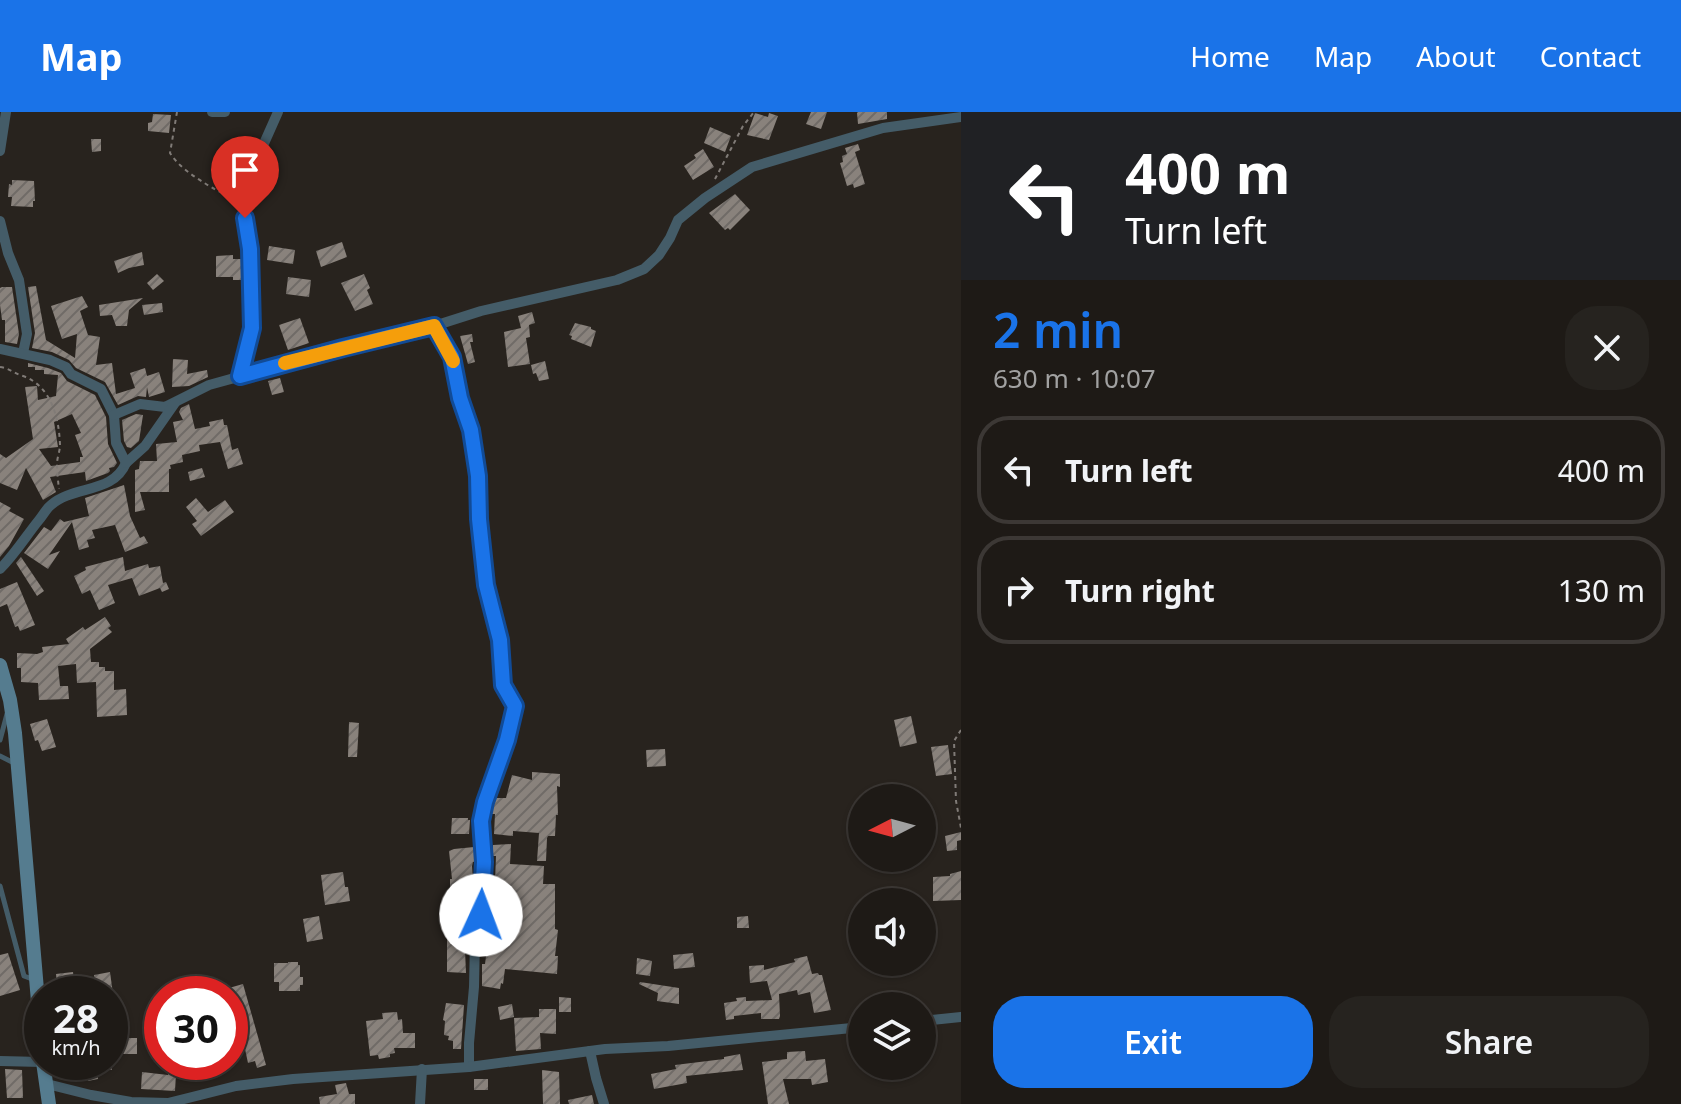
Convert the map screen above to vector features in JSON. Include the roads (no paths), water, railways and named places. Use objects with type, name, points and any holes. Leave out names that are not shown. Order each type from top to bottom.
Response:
[{"type":"main road","points":[[0,665],[10,700],[18,765],[37,976]]},
{"type":"main road","points":[[46,1080],[49,1104]]},
{"type":"street","points":[[0,151],[6,112]]},
{"type":"street","points":[[212,112],[225,112]]},
{"type":"street","points":[[240,376],[252,328],[250,249],[245,218],[252,178],[278,112]]},
{"type":"street","points":[[114,415],[140,404],[165,407],[209,385],[240,376],[481,311],[617,280],[644,269],[659,255],[678,220],[752,167],[883,128],[961,117]]},
{"type":"street","points":[[0,221],[19,280],[27,334],[23,353]]},
{"type":"street","points":[[434,326],[452,357],[460,398],[471,430],[478,476],[486,585],[500,640],[503,685],[515,706],[481,821],[484,862],[481,915],[475,938],[469,1067]]},
{"type":"street","points":[[0,349],[50,360],[101,389],[114,415],[116,443],[126,463]]},
{"type":"street","points":[[0,569],[51,504],[115,479],[126,463],[145,446],[177,401],[187,395]]},
{"type":"street","points":[[936,1020],[961,1017]]},
{"type":"street","points":[[47,1084],[131,1102],[168,1103],[236,1086],[293,1079],[469,1067],[590,1051],[848,1028]]},
{"type":"street","points":[[590,1051],[604,1104]]},
{"type":"street","points":[[0,1061],[24,1062]]},
{"type":"street","points":[[420,1104],[422,1069]]},
{"type":"lane","points":[[0,740],[10,700]]},
{"type":"lane","points":[[0,756],[18,765]]},
{"type":"lane","points":[[0,886],[24,976]]}]
